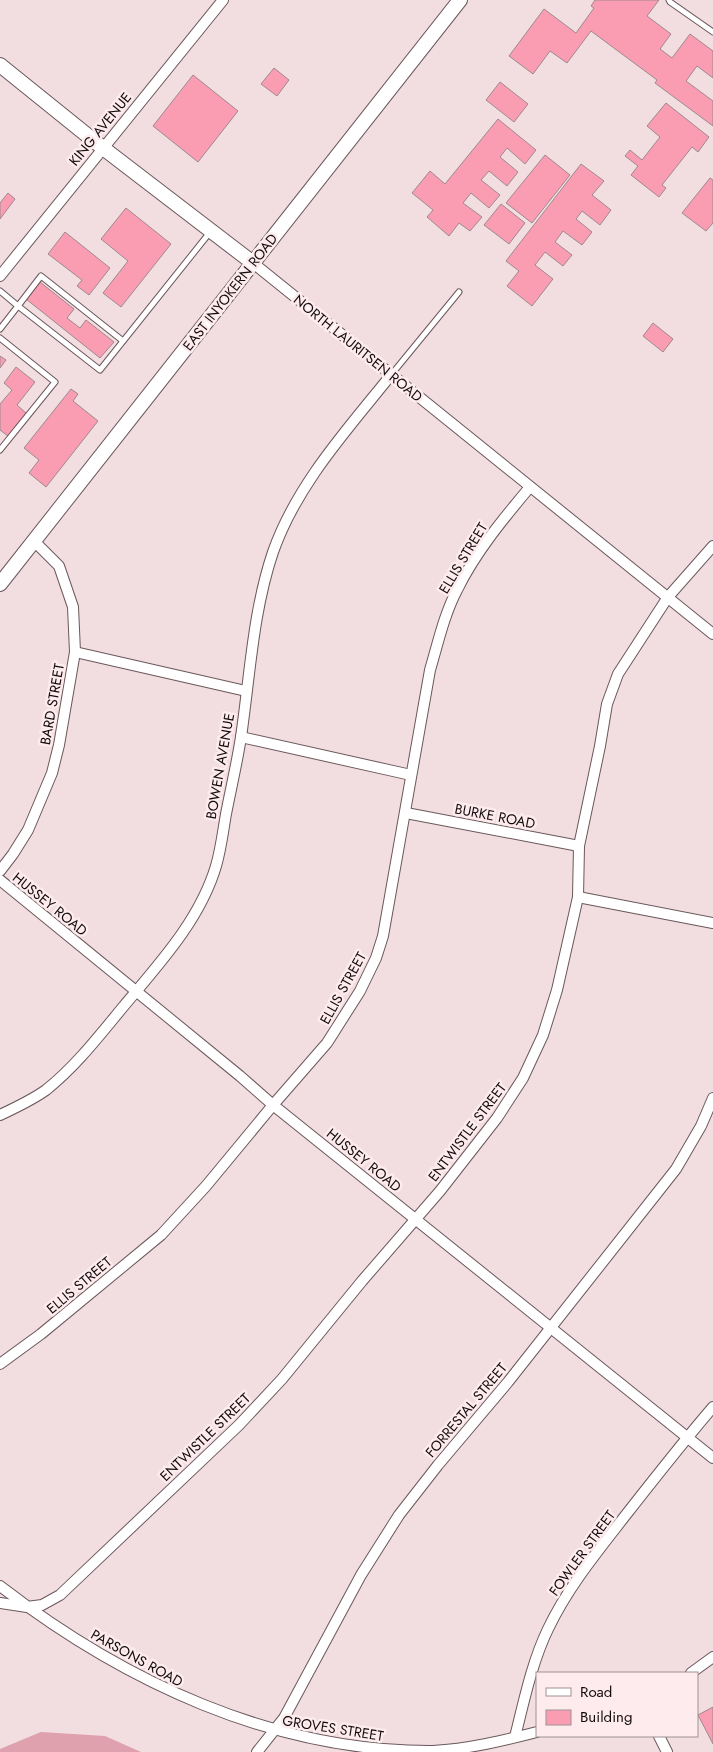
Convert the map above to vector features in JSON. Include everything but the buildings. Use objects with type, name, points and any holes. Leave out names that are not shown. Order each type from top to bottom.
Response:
[{"type":"street","name":"KING AVENUE","points":[[0,276],[223,0]]},
{"type":"street","name":"EAST INYOKERN ROAD","points":[[0,584],[460,0]]},
{"type":"street","name":"NORTH LAURITSEN ROAD","points":[[0,65],[103,148],[253,263],[713,634]]},
{"type":"street","name":"BOWEN AVENUE","points":[[0,1116],[44,1091],[68,1071],[91,1046],[171,950],[204,894],[216,866],[241,737],[246,690],[261,599],[273,552],[289,514],[311,477],[391,374]]},
{"type":"street","name":"ELLIS STREET","points":[[0,1364],[41,1334],[161,1235],[206,1186],[327,1043],[360,990],[376,958],[383,936],[430,670],[442,628],[457,590],[500,523],[530,487]]},
{"type":"street","name":"BARD STREET","points":[[0,870],[28,830],[52,773],[59,745],[75,652],[73,607],[59,566],[34,541]]},
{"type":"street","name":"ENTWISTLE STREET","points":[[27,1607],[42,1605],[60,1595],[239,1425],[282,1380],[362,1281],[416,1220],[497,1118],[523,1078],[543,1035],[557,990],[578,898],[579,846],[607,704],[618,674],[668,597],[713,546]]},
{"type":"street","points":[[75,652],[246,690]]},
{"type":"street","points":[[241,737],[411,776]]},
{"type":"street","name":"BURKE ROAD","points":[[406,813],[579,846]]},
{"type":"street","name":"HUSSEY ROAD","points":[[0,880],[273,1105],[713,1458]]},
{"type":"street","points":[[578,898],[713,923]]},
{"type":"street","name":"FORRESTAL STREET","points":[[257,1752],[284,1718],[360,1575],[399,1515],[438,1465],[508,1382],[676,1168],[701,1126],[713,1098]]},
{"type":"street","name":"FOWLER STREET","points":[[515,1738],[536,1660],[548,1629],[569,1591],[588,1563],[686,1438],[713,1407]]},
{"type":"street","name":"PARSONS ROAD","points":[[0,1586],[54,1626],[129,1672],[176,1696],[274,1732]]},
{"type":"street","points":[[0,1603],[27,1607]]},
{"type":"street","points":[[692,1672],[713,1657]]},
{"type":"street","name":"GROVES STREET","points":[[274,1732],[344,1747],[388,1751],[455,1751],[536,1732]]},
{"type":"street","points":[[660,1737],[667,1752]]},
{"type":"lane","points":[[669,0],[713,32]]},
{"type":"lane","points":[[0,291],[100,370],[211,231]]},
{"type":"lane","points":[[0,329],[41,276],[123,341]]},
{"type":"lane","points":[[391,374],[459,292]]},
{"type":"lane","points":[[0,338],[55,382],[0,450]]},
{"type":"shaded area","points":[[41,1732],[105,1736],[141,1752],[0,1752],[0,1749]]}]
